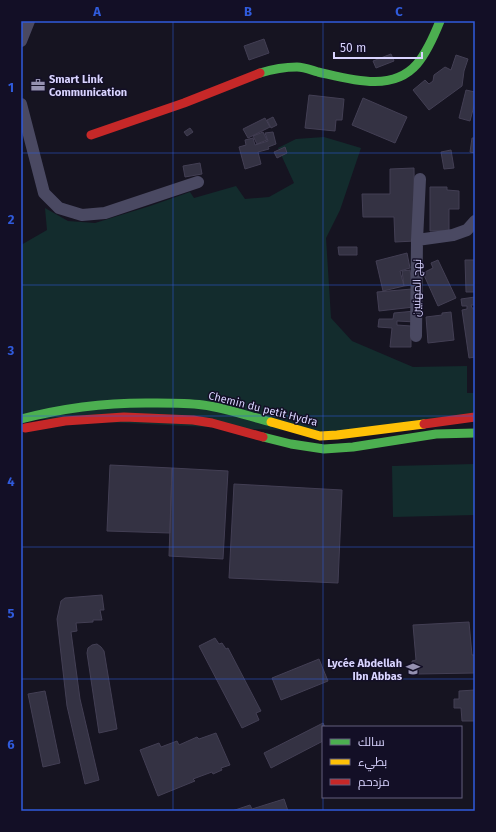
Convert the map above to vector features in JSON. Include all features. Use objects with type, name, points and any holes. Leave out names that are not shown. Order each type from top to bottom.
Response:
[{"type":"main road","points":[[91,136],[184,103],[248,77],[277,68],[298,67],[357,81],[382,82],[400,77],[416,65],[430,44],[440,21]]},
{"type":"main road","name":"Chemin du petit Hydra","points":[[21,418],[61,408],[149,402],[180,403],[213,406],[320,436],[475,417]]},
{"type":"main road","points":[[21,429],[65,421],[124,417],[193,420],[212,423],[291,444],[324,449],[353,447],[436,434],[475,433]]},
{"type":"street","points":[[21,41],[29,21]]},
{"type":"street","points":[[21,104],[44,193],[59,208],[82,215],[104,213],[198,182]]},
{"type":"street","name":"نهج المهنيين","points":[[416,336],[417,240],[420,179]]},
{"type":"street","points":[[417,240],[453,235],[467,230],[475,221]]},
{"type":"green space","points":[[324,137],[361,148],[340,210],[326,238],[331,318],[352,341],[413,367],[467,366],[467,393],[475,393],[475,415],[337,433],[21,418],[21,245],[47,230],[45,208],[68,221],[95,223],[190,192],[194,198],[236,186],[245,199],[269,197],[294,183],[278,148],[296,139]]},
{"type":"green space","points":[[475,464],[475,515],[393,517],[392,466]]},
{"type":"building","points":[[264,39],[269,53],[249,60],[244,46]]},
{"type":"building","points":[[391,54],[394,61],[376,68],[373,61]]},
{"type":"building","points":[[456,55],[468,59],[464,71],[462,86],[429,110],[413,90],[425,80],[429,84],[433,81],[434,75],[445,67],[451,70]]},
{"type":"building","points":[[466,90],[475,92],[475,102],[470,121],[459,118]]},
{"type":"building","points":[[309,95],[344,99],[342,120],[336,120],[335,131],[305,128]]},
{"type":"building","points":[[363,98],[407,117],[395,143],[352,125]]},
{"type":"building","points":[[273,117],[277,125],[271,128],[267,120]]},
{"type":"building","points":[[265,118],[270,127],[248,138],[243,129]]},
{"type":"building","points":[[190,128],[193,132],[187,136],[184,132]]},
{"type":"building","points":[[263,132],[267,140],[257,144],[253,136]]},
{"type":"building","points":[[273,132],[276,144],[268,147],[269,149],[258,152],[261,164],[245,169],[239,147],[246,145],[245,140],[253,138],[255,145],[268,141],[265,133]]},
{"type":"building","points":[[472,138],[475,138],[475,153],[470,152]]},
{"type":"building","points":[[285,147],[287,153],[277,158],[274,152]]},
{"type":"building","points":[[451,150],[454,168],[444,169],[441,152]]},
{"type":"building","points":[[200,163],[202,174],[185,177],[183,166]]},
{"type":"building","points":[[414,168],[415,241],[395,242],[394,217],[363,217],[362,194],[390,194],[390,169]]},
{"type":"building","points":[[430,187],[447,187],[447,190],[459,191],[459,209],[449,209],[449,231],[430,231]]},
{"type":"building","points":[[338,247],[357,247],[357,255],[339,255]]},
{"type":"building","points":[[407,253],[410,268],[400,271],[404,286],[383,291],[376,261]]},
{"type":"building","points":[[438,260],[456,298],[438,306],[423,273],[433,268],[431,263]]},
{"type":"building","points":[[465,260],[475,260],[475,292],[466,292]]},
{"type":"building","points":[[410,270],[412,285],[404,286],[402,271]]},
{"type":"building","points":[[412,289],[414,307],[379,311],[377,292]]},
{"type":"building","points":[[475,297],[475,305],[471,305],[472,308],[475,308],[475,357],[469,358],[462,310],[467,309],[467,306],[462,306],[461,299]]},
{"type":"building","points":[[415,311],[416,322],[397,321],[397,325],[411,326],[411,347],[390,347],[392,328],[378,327],[379,319],[393,319],[394,313]]},
{"type":"building","points":[[451,312],[454,340],[428,343],[426,317]]},
{"type":"building","points":[[110,465],[172,468],[170,533],[107,531]]},
{"type":"building","points":[[172,468],[228,471],[223,559],[169,556]]},
{"type":"building","points":[[234,484],[342,490],[338,583],[229,578]]},
{"type":"building","points":[[102,595],[104,610],[100,610],[102,620],[76,623],[77,631],[71,632],[80,699],[99,780],[85,784],[67,706],[57,619],[61,601],[65,598]]},
{"type":"building","points":[[469,622],[472,655],[475,655],[475,673],[418,674],[418,670],[413,671],[412,661],[416,660],[413,625]]},
{"type":"building","points":[[215,638],[219,644],[222,643],[226,649],[228,648],[261,711],[256,713],[259,720],[242,728],[199,646]]},
{"type":"building","points":[[97,644],[104,651],[117,729],[99,733],[87,653],[88,648]]},
{"type":"building","points":[[319,659],[328,681],[281,700],[272,678]]},
{"type":"building","points":[[475,690],[475,721],[462,721],[461,708],[454,708],[454,699],[459,699],[459,691]]},
{"type":"building","points":[[45,691],[60,763],[43,767],[28,694]]},
{"type":"building","points":[[323,723],[324,726],[322,726],[322,742],[271,768],[264,753]]},
{"type":"building","points":[[216,733],[230,765],[221,768],[222,770],[213,774],[212,772],[193,779],[195,781],[158,796],[140,750],[159,743],[161,747],[177,741],[179,745],[197,737],[199,739]]},
{"type":"building","points":[[284,799],[288,811],[232,811],[250,805],[252,809]]},
{"type":"traffic: fast","points":[[260,73],[278,68],[297,67],[343,78],[370,82],[395,78],[407,73],[421,59],[433,38],[440,21]]},
{"type":"traffic: fast","points":[[21,419],[55,411],[106,404],[168,403],[212,406],[271,422]]},
{"type":"traffic: fast","points":[[263,437],[291,444],[324,449],[353,447],[436,434],[475,433]]},
{"type":"traffic: slow","points":[[271,422],[320,436],[424,424]]},
{"type":"traffic: jam","points":[[91,135],[184,103],[260,73]]},
{"type":"traffic: jam","points":[[25,428],[65,421],[124,417],[193,420],[212,423],[263,437]]},
{"type":"traffic: jam","points":[[424,424],[475,417]]},
{"type":"place","name":"Smart Link Communication","points":[[38,85]]},
{"type":"place","name":"Lycée Abdellah Ibn Abbas","points":[[413,669]]}]
